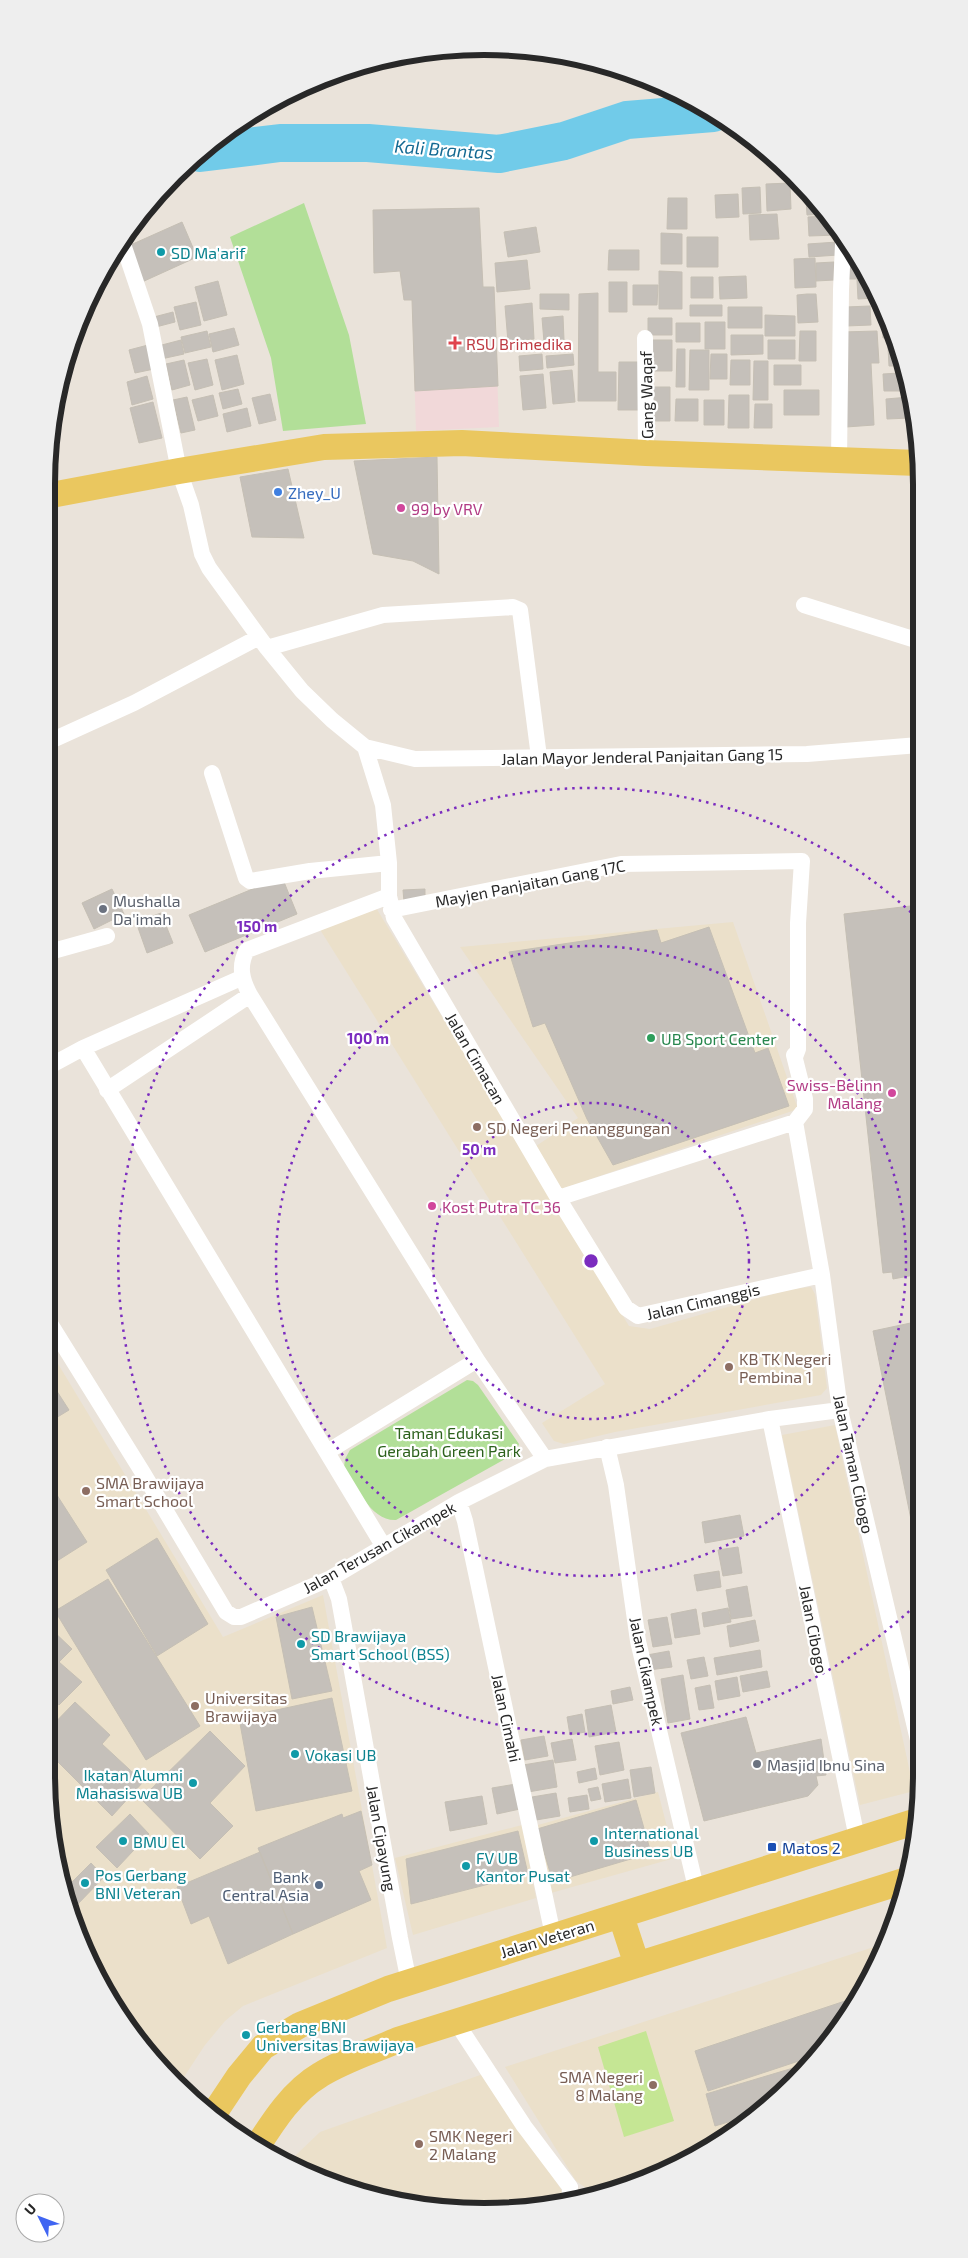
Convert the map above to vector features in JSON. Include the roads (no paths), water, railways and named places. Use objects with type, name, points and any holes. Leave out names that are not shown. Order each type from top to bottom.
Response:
[{"type":"main road","points":[[55,494],[324,447],[462,443],[646,453],[912,463]]},
{"type":"main road","name":"Jalan Veteran","points":[[217,2109],[239,2076],[263,2048],[300,2025],[409,1982],[554,1935],[697,1892],[857,1838],[910,1823]]},
{"type":"main road","points":[[261,2140],[276,2116],[301,2090],[320,2075],[398,2040],[899,1883]]},
{"type":"main road","points":[[621,1916],[637,1965]]},
{"type":"street","points":[[125,249],[150,324],[179,471],[191,505],[206,561],[263,643],[302,691],[332,720],[365,747],[383,805],[390,863],[390,903],[247,950],[243,957],[241,978],[477,1360],[544,1459]]},
{"type":"street","points":[[839,461],[843,249]]},
{"type":"street","name":"Gang Waqaf","points":[[645,338],[646,453]]},
{"type":"street","points":[[804,605],[913,639]]},
{"type":"street","points":[[55,739],[263,643],[383,615],[513,607],[520,610],[539,757]]},
{"type":"street","name":"Jalan Mayor Jenderal Panjaitan Gang 15","points":[[365,747],[415,758],[807,754],[913,745]]},
{"type":"street","points":[[212,773],[246,878],[250,880],[310,871],[390,863]]},
{"type":"street","name":"Mayjen Panjaitan Gang 17C","points":[[390,903],[621,864],[802,861],[798,923],[798,1049],[795,1056],[805,1110],[795,1122]]},
{"type":"street","name":"Jalan Cimacan","points":[[390,903],[558,1198]]},
{"type":"street","points":[[55,950],[107,936]]},
{"type":"street","points":[[55,1063],[83,1048],[241,978]]},
{"type":"street","points":[[107,1090],[250,995]]},
{"type":"street","points":[[83,1048],[384,1547]]},
{"type":"street","points":[[558,1198],[795,1122]]},
{"type":"street","name":"Jalan Taman Cibogo","points":[[795,1122],[822,1275],[840,1410],[913,1719]]},
{"type":"street","name":"Jalan Cimanggis","points":[[558,1198],[626,1308],[638,1316],[822,1275]]},
{"type":"street","name":"Jalan Terusan Cikampek","points":[[55,1331],[226,1612],[234,1617],[241,1616],[331,1578],[459,1502],[544,1459],[770,1419],[840,1410]]},
{"type":"street","points":[[327,1452],[477,1360]]},
{"type":"street","name":"Jalan Cibogo","points":[[770,1419],[857,1838]]},
{"type":"street","name":"Jalan Cikampek","points":[[608,1447],[616,1485],[638,1641],[697,1892]]},
{"type":"street","name":"Jalan Cimahi","points":[[459,1502],[465,1521],[554,1935]]},
{"type":"street","name":"Jalan Cipayung","points":[[331,1578],[339,1599],[409,1982]]},
{"type":"street","points":[[456,2022],[524,2126],[570,2187],[570,2195]]},
{"type":"waterway","name":"Kali Brantas","points":[[214,151],[280,143],[368,143],[499,154],[564,141],[627,120],[701,114]]},
{"type":"place","name":"SD Ma'arif","points":[[161,252]]},
{"type":"place","name":"RSU Brimedika","points":[[455,343]]},
{"type":"place","name":"Zhey_U","points":[[278,492]]},
{"type":"place","name":"99 by VRV","points":[[401,508]]},
{"type":"place","name":"Mushalla Da'imah","points":[[103,909]]},
{"type":"place","name":"UB Sport Center","points":[[651,1038]]},
{"type":"place","name":"Swiss-Belinn Malang","points":[[892,1093]]},
{"type":"place","name":"SD Negeri Penanggungan","points":[[477,1127]]},
{"type":"place","name":"Kost Putra TC 36","points":[[432,1206]]},
{"type":"place","name":"KB TK Negeri Pembina 1","points":[[729,1367]]},
{"type":"place","name":"SMA Brawijaya Smart School","points":[[86,1491]]},
{"type":"place","name":"SD Brawijaya Smart School (BSS)","points":[[301,1644]]},
{"type":"place","name":"Universitas Brawijaya","points":[[195,1706]]},
{"type":"place","name":"Vokasi UB","points":[[295,1754]]},
{"type":"place","name":"Masjid Ibnu Sina","points":[[757,1764]]},
{"type":"place","name":"Ikatan Alumni Mahasiswa UB","points":[[193,1783]]},
{"type":"place","name":"BMU El","points":[[123,1841]]},
{"type":"place","name":"International Business UB","points":[[594,1841]]},
{"type":"place","name":"Matos 2","points":[[772,1847]]},
{"type":"place","name":"FV UB Kantor Pusat","points":[[466,1866]]},
{"type":"place","name":"Pos Gerbang BNI Veteran","points":[[85,1883]]},
{"type":"place","name":"Bank Central Asia","points":[[319,1885]]},
{"type":"place","name":"Gerbang BNI Universitas Brawijaya","points":[[246,2035]]},
{"type":"place","name":"SMA Negeri 8 Malang","points":[[653,2085]]},
{"type":"place","name":"SMK Negeri 2 Malang","points":[[419,2144]]},
{"type":"park label","name":"Taman Edukasi Gerabah Green Park","points":[[449,1441]]}]
